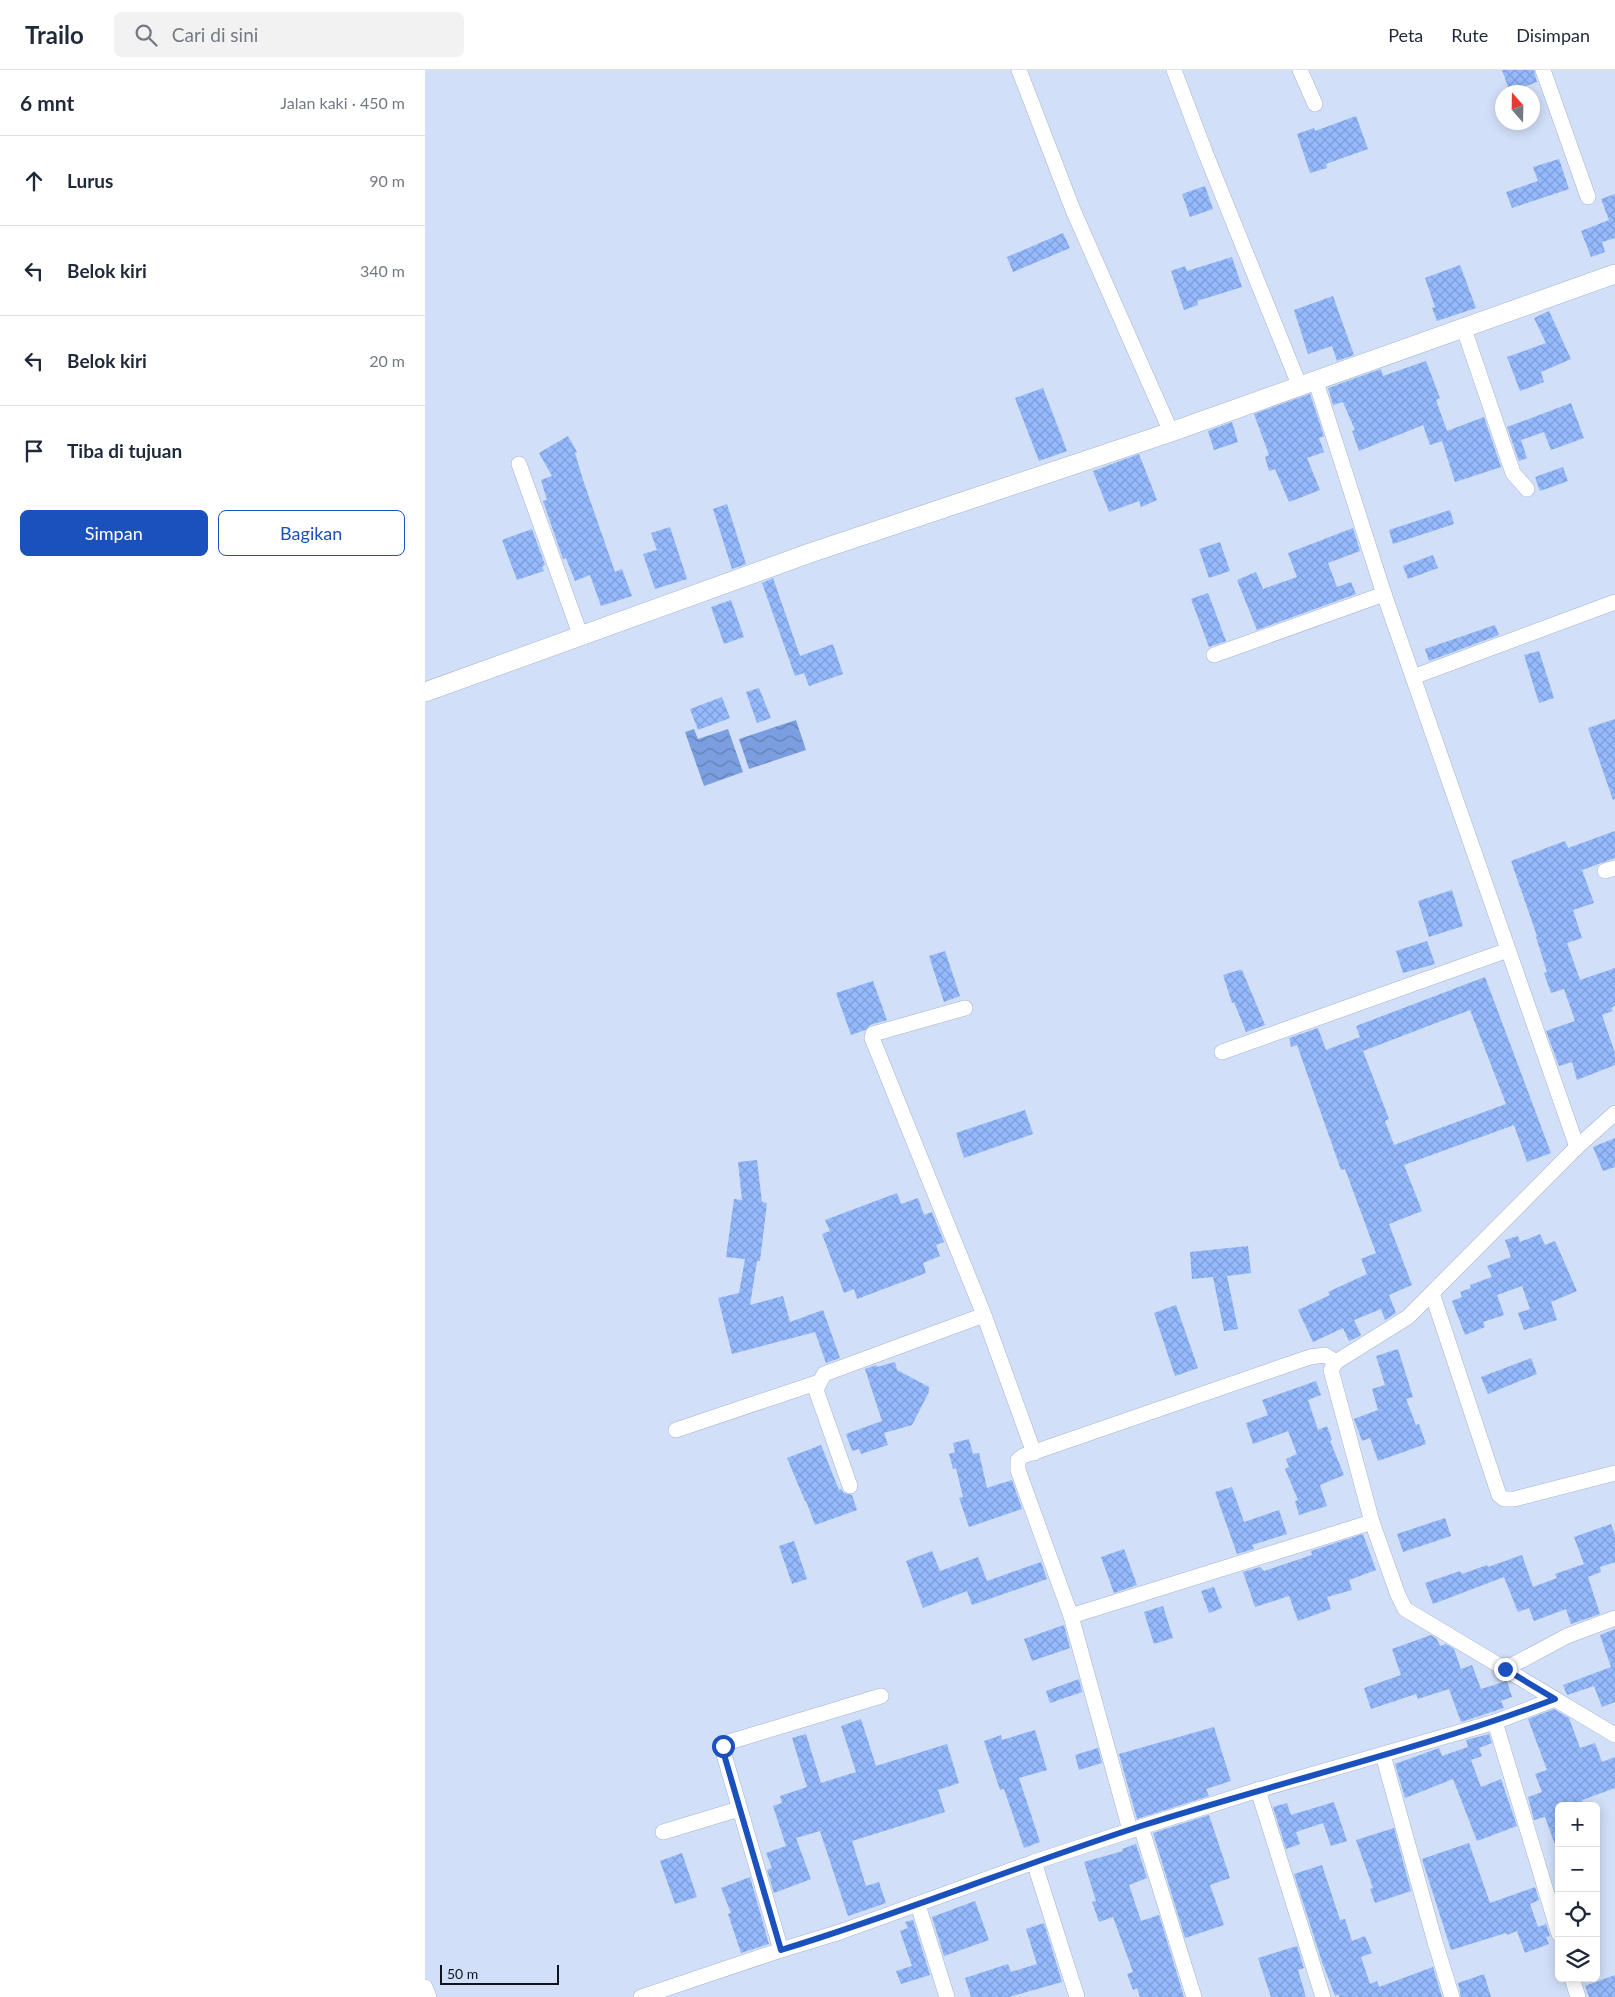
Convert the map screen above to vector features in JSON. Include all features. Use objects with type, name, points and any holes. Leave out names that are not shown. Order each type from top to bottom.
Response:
[{"type":"street","points":[[1019,70],[1073,210],[1171,432]]},
{"type":"street","points":[[1174,70],[1205,152],[1308,385],[1384,594],[1577,1147]]},
{"type":"street","points":[[1300,70],[1315,104]]},
{"type":"street","points":[[1543,70],[1588,197]]},
{"type":"street","points":[[425,692],[580,634],[810,553],[1308,385],[1615,274]]},
{"type":"street","points":[[1464,329],[1513,473],[1527,489]]},
{"type":"street","points":[[519,464],[580,634]]},
{"type":"street","points":[[1214,655],[1384,594]]},
{"type":"street","points":[[1413,677],[1615,602]]},
{"type":"street","points":[[1222,1052],[1508,950]]},
{"type":"street","points":[[965,1008],[873,1034],[872,1038],[984,1314],[1034,1453]]},
{"type":"street","points":[[1615,1114],[1577,1147],[1408,1317],[1336,1362],[1331,1370],[1371,1522],[1405,1609],[1615,1735]]},
{"type":"street","points":[[1432,1293],[1499,1495],[1504,1499],[1514,1498],[1615,1474]]},
{"type":"street","points":[[850,1486],[816,1390],[824,1374],[984,1314]]},
{"type":"street","points":[[1194,1997],[1135,1828],[1071,1616],[1019,1470],[1018,1460],[1023,1456],[1310,1357],[1325,1355],[1336,1362]]},
{"type":"street","points":[[676,1430],[819,1382]]},
{"type":"street","points":[[1071,1616],[1371,1522]]},
{"type":"street","points":[[1505,1669],[1567,1636],[1615,1618]]},
{"type":"street","points":[[781,1950],[723,1751],[725,1744],[881,1696]]},
{"type":"street","points":[[641,1997],[840,1932],[1034,1862],[1135,1828],[1258,1790],[1495,1722],[1555,1699]]},
{"type":"street","points":[[1495,1722],[1555,1921]]},
{"type":"street","points":[[1383,1755],[1435,1942],[1453,1997]]},
{"type":"street","points":[[1258,1790],[1323,1997]]},
{"type":"street","points":[[663,1832],[739,1809]]},
{"type":"street","points":[[1034,1862],[1077,1997]]},
{"type":"street","points":[[917,1905],[947,1997]]},
{"type":"street","points":[[1573,1982],[1578,1997]]},
{"type":"street","points":[[425,1987],[429,1997]]},
{"type":"water","points":[[796,720],[806,750],[749,769],[739,739]]},
{"type":"water","points":[[694,729],[698,739],[728,729],[743,772],[704,786],[685,732]]},
{"type":"building","points":[[1502,70],[1534,70],[1537,82],[1529,85],[1507,85]]},
{"type":"building","points":[[1356,116],[1368,149],[1326,164],[1327,168],[1310,173],[1297,134],[1314,128],[1315,131]]},
{"type":"building","points":[[1559,159],[1569,189],[1512,208],[1506,192],[1538,181],[1533,167]]},
{"type":"building","points":[[1205,186],[1213,209],[1190,217],[1182,194]]},
{"type":"building","points":[[1615,194],[1615,238],[1602,242],[1605,252],[1591,257],[1581,231],[1609,220],[1601,199]]},
{"type":"building","points":[[1063,233],[1070,248],[1013,272],[1007,257]]},
{"type":"building","points":[[1232,257],[1242,287],[1197,301],[1198,305],[1184,310],[1171,271],[1185,266],[1187,271]]},
{"type":"building","points":[[1460,265],[1476,308],[1437,321],[1432,308],[1435,307],[1425,278]]},
{"type":"building","points":[[1333,296],[1354,355],[1337,361],[1332,346],[1308,354],[1294,310]]},
{"type":"building","points":[[1549,311],[1571,359],[1541,372],[1544,382],[1520,391],[1507,357],[1546,343],[1534,318]]},
{"type":"building","points":[[1426,361],[1440,398],[1436,400],[1447,431],[1484,417],[1501,467],[1455,482],[1442,441],[1430,445],[1423,425],[1359,451],[1352,431],[1355,430],[1343,402],[1333,405],[1328,388],[1381,369],[1383,376]]},
{"type":"building","points":[[1043,388],[1067,451],[1039,461],[1015,398]]},
{"type":"building","points":[[1310,394],[1324,436],[1319,438],[1324,452],[1307,458],[1320,490],[1289,502],[1275,469],[1269,471],[1265,457],[1269,455],[1254,414]]},
{"type":"building","points":[[1571,403],[1584,438],[1551,450],[1544,432],[1521,440],[1527,458],[1519,461],[1507,427]]},
{"type":"building","points":[[1232,422],[1238,442],[1214,450],[1208,431]]},
{"type":"building","points":[[568,436],[577,452],[575,453],[583,480],[615,572],[622,569],[632,596],[601,606],[590,575],[575,581],[566,558],[563,559],[543,501],[547,500],[541,480],[552,476],[539,453]]},
{"type":"building","points":[[1139,454],[1157,500],[1141,507],[1139,501],[1109,512],[1093,471]]},
{"type":"building","points":[[1563,467],[1568,481],[1540,491],[1535,477]]},
{"type":"building","points":[[727,504],[746,564],[732,569],[713,509]]},
{"type":"building","points":[[1450,510],[1454,524],[1393,544],[1389,530]]},
{"type":"building","points":[[670,527],[687,579],[655,589],[643,554],[657,550],[651,533]]},
{"type":"building","points":[[1353,528],[1360,551],[1328,563],[1337,587],[1351,582],[1356,594],[1257,630],[1237,580],[1256,572],[1263,589],[1297,577],[1288,553]]},
{"type":"building","points":[[532,529],[545,565],[542,567],[544,571],[517,580],[502,540]]},
{"type":"building","points":[[1220,542],[1230,571],[1209,578],[1199,549]]},
{"type":"building","points":[[1433,555],[1438,568],[1408,579],[1403,566]]},
{"type":"building","points":[[773,578],[800,656],[833,644],[843,674],[809,686],[804,673],[795,676],[762,583]]},
{"type":"building","points":[[1208,593],[1226,641],[1209,647],[1191,599]]},
{"type":"building","points":[[731,600],[744,637],[724,644],[711,607]]},
{"type":"building","points":[[1495,625],[1499,635],[1429,661],[1425,649]]},
{"type":"building","points":[[1539,651],[1554,698],[1539,703],[1524,655]]},
{"type":"building","points":[[759,688],[771,718],[757,723],[746,692]]},
{"type":"building","points":[[722,697],[730,718],[698,730],[690,709]]},
{"type":"building","points":[[1615,719],[1615,799],[1613,800],[1588,728]]},
{"type":"building","points":[[1615,831],[1615,858],[1582,870],[1594,903],[1573,910],[1582,938],[1567,943],[1580,980],[1615,968],[1615,1006],[1611,1008],[1613,1011],[1602,1015],[1615,1053],[1615,1065],[1577,1080],[1572,1062],[1559,1066],[1546,1031],[1575,1021],[1564,989],[1551,993],[1544,973],[1547,972],[1537,936],[1511,861],[1565,841],[1568,848]]},
{"type":"building","points":[[1452,890],[1463,926],[1429,937],[1418,901]]},
{"type":"building","points":[[1427,941],[1435,964],[1403,973],[1396,951]]},
{"type":"building","points":[[945,951],[960,996],[944,1002],[929,956]]},
{"type":"building","points":[[1242,970],[1265,1025],[1246,1032],[1234,1002],[1232,1003],[1223,975]]},
{"type":"building","points":[[1485,977],[1551,1153],[1527,1162],[1514,1125],[1404,1165],[1422,1211],[1389,1224],[1412,1285],[1389,1295],[1396,1313],[1385,1320],[1381,1309],[1354,1320],[1361,1335],[1358,1337],[1349,1341],[1343,1328],[1313,1342],[1298,1310],[1330,1295],[1328,1292],[1367,1274],[1361,1259],[1376,1253],[1345,1169],[1341,1170],[1297,1045],[1291,1047],[1289,1038],[1318,1028],[1326,1050],[1360,1037],[1356,1026]],"holes":[[[1470,1010],[1506,1104],[1394,1145],[1385,1121],[1389,1119],[1363,1051]]]},
{"type":"building","points":[[873,981],[887,1020],[870,1025],[865,1030],[851,1035],[836,993]]},
{"type":"building","points":[[1025,1110],[1033,1134],[964,1158],[956,1133]]},
{"type":"building","points":[[1615,1138],[1615,1167],[1603,1171],[1593,1147]]},
{"type":"building","points":[[757,1160],[762,1202],[767,1203],[760,1261],[757,1261],[750,1305],[783,1296],[790,1322],[823,1310],[840,1358],[826,1363],[815,1332],[732,1354],[718,1298],[739,1293],[745,1259],[726,1257],[734,1199],[742,1200],[738,1162]]},
{"type":"building","points":[[897,1193],[901,1204],[918,1198],[924,1215],[932,1212],[944,1242],[936,1245],[940,1256],[923,1263],[926,1273],[857,1299],[854,1289],[844,1293],[822,1234],[830,1231],[825,1220]]},
{"type":"building","points":[[1540,1234],[1545,1245],[1555,1241],[1577,1291],[1551,1302],[1557,1320],[1524,1330],[1518,1313],[1530,1309],[1522,1286],[1497,1295],[1504,1315],[1483,1322],[1485,1327],[1465,1335],[1452,1301],[1462,1297],[1460,1292],[1471,1288],[1470,1285],[1492,1277],[1487,1266],[1511,1257],[1505,1240],[1518,1236],[1520,1242]]},
{"type":"building","points":[[1248,1246],[1251,1273],[1227,1276],[1238,1329],[1224,1331],[1213,1277],[1192,1279],[1190,1252]]},
{"type":"building","points":[[1176,1305],[1198,1368],[1175,1376],[1154,1313]]},
{"type":"building","points":[[1398,1349],[1413,1397],[1406,1399],[1416,1425],[1419,1424],[1426,1444],[1378,1461],[1370,1438],[1362,1441],[1354,1419],[1378,1410],[1372,1389],[1385,1385],[1376,1356]]},
{"type":"building","points":[[1531,1358],[1537,1374],[1488,1394],[1481,1377]]},
{"type":"building","points":[[895,1362],[897,1370],[929,1387],[929,1392],[912,1425],[884,1433],[888,1445],[861,1454],[859,1449],[852,1451],[846,1434],[882,1421],[865,1369]]},
{"type":"building","points":[[1316,1381],[1321,1395],[1308,1400],[1318,1430],[1327,1426],[1332,1440],[1330,1441],[1344,1475],[1320,1485],[1327,1506],[1299,1515],[1295,1501],[1298,1500],[1285,1469],[1289,1467],[1286,1459],[1297,1454],[1288,1431],[1253,1444],[1246,1423],[1268,1415],[1262,1400]]},
{"type":"building","points":[[969,1439],[973,1454],[979,1453],[987,1488],[1012,1480],[1022,1509],[969,1527],[959,1498],[963,1497],[956,1468],[953,1469],[949,1454],[955,1452],[953,1443]]},
{"type":"building","points":[[821,1445],[839,1490],[841,1489],[844,1493],[852,1495],[857,1510],[815,1525],[787,1458]]},
{"type":"building","points":[[1232,1487],[1244,1522],[1279,1510],[1287,1534],[1252,1545],[1254,1549],[1237,1554],[1215,1492]]},
{"type":"building","points":[[1445,1518],[1451,1536],[1403,1552],[1397,1534]]},
{"type":"building","points":[[1611,1524],[1615,1535],[1615,1562],[1600,1567],[1601,1572],[1588,1577],[1600,1614],[1571,1624],[1566,1609],[1534,1621],[1529,1608],[1518,1612],[1504,1577],[1433,1604],[1425,1583],[1460,1571],[1462,1574],[1487,1565],[1488,1567],[1522,1555],[1533,1587],[1557,1578],[1555,1574],[1584,1564],[1574,1537]]},
{"type":"building","points":[[1363,1534],[1376,1570],[1349,1580],[1352,1590],[1327,1597],[1331,1609],[1298,1621],[1289,1596],[1255,1607],[1243,1572],[1260,1567],[1264,1571],[1312,1555],[1311,1551]]},
{"type":"building","points":[[794,1541],[807,1579],[792,1584],[779,1546]]},
{"type":"building","points":[[1124,1549],[1137,1585],[1114,1593],[1101,1557]]},
{"type":"building","points":[[932,1551],[940,1571],[978,1557],[987,1581],[1041,1562],[1047,1579],[972,1605],[967,1591],[923,1608],[906,1561]]},
{"type":"building","points":[[1214,1587],[1222,1608],[1209,1613],[1201,1591]]},
{"type":"building","points":[[1163,1606],[1173,1638],[1154,1644],[1144,1612]]},
{"type":"building","points":[[1064,1625],[1070,1648],[1032,1661],[1024,1639]]},
{"type":"building","points":[[1615,1629],[1615,1702],[1602,1707],[1594,1686],[1567,1695],[1563,1685],[1611,1667],[1600,1635]]},
{"type":"building","points":[[1431,1635],[1437,1639],[1440,1646],[1446,1644],[1454,1649],[1461,1669],[1472,1665],[1481,1689],[1507,1681],[1512,1697],[1501,1701],[1504,1708],[1461,1722],[1449,1689],[1418,1699],[1416,1694],[1371,1709],[1364,1688],[1401,1675],[1392,1649]]},
{"type":"building","points":[[1079,1679],[1082,1692],[1050,1703],[1046,1691]]},
{"type":"building","points":[[1554,1709],[1569,1718],[1580,1748],[1595,1743],[1602,1762],[1615,1757],[1615,1788],[1582,1800],[1583,1802],[1555,1802],[1555,1844],[1545,1817],[1534,1820],[1528,1797],[1542,1792],[1535,1774],[1547,1770],[1528,1719]]},
{"type":"building","points":[[861,1719],[876,1766],[947,1744],[959,1783],[938,1790],[945,1812],[852,1841],[866,1886],[879,1882],[886,1903],[848,1916],[820,1831],[796,1838],[811,1879],[774,1893],[767,1870],[772,1868],[766,1853],[786,1846],[773,1806],[782,1803],[780,1796],[807,1787],[792,1738],[806,1734],[821,1783],[856,1772],[841,1726]]},
{"type":"building","points":[[1214,1727],[1231,1781],[1206,1789],[1209,1796],[1137,1819],[1119,1754]]},
{"type":"building","points":[[1035,1730],[1047,1770],[1019,1778],[1040,1842],[1024,1848],[1004,1789],[1000,1790],[984,1741],[1001,1735],[1002,1740]]},
{"type":"building","points":[[1489,1734],[1492,1743],[1479,1748],[1482,1756],[1471,1760],[1481,1787],[1501,1779],[1517,1826],[1477,1841],[1453,1779],[1405,1798],[1395,1764],[1439,1748],[1442,1756],[1468,1747],[1466,1740]]},
{"type":"building","points":[[1098,1748],[1102,1763],[1079,1770],[1075,1755]]},
{"type":"building","points":[[1334,1802],[1347,1841],[1331,1846],[1323,1823],[1296,1832],[1300,1844],[1286,1849],[1273,1807],[1287,1803],[1291,1815]]},
{"type":"building","points":[[1209,1815],[1230,1878],[1210,1885],[1224,1925],[1185,1938],[1153,1833]]},
{"type":"building","points":[[1394,1828],[1411,1891],[1375,1903],[1370,1889],[1373,1888],[1356,1840]]},
{"type":"building","points":[[1469,1843],[1490,1903],[1535,1887],[1539,1900],[1530,1904],[1538,1927],[1546,1924],[1550,1936],[1546,1937],[1549,1944],[1525,1953],[1517,1931],[1451,1950],[1422,1859]]},
{"type":"building","points":[[1136,1844],[1147,1878],[1129,1885],[1141,1921],[1159,1915],[1184,1997],[1140,1997],[1137,1988],[1133,1990],[1127,1974],[1133,1972],[1113,1917],[1099,1922],[1092,1902],[1096,1901],[1084,1862],[1123,1851],[1122,1849]]},
{"type":"building","points":[[682,1853],[697,1897],[675,1904],[660,1861]]},
{"type":"building","points":[[1322,1865],[1340,1920],[1345,1919],[1352,1941],[1365,1936],[1372,1953],[1361,1957],[1370,1984],[1377,1981],[1379,1987],[1433,1967],[1442,1997],[1339,1997],[1339,1995],[1348,1991],[1335,1996],[1294,1874]]},
{"type":"building","points":[[750,1877],[769,1944],[741,1953],[728,1914],[731,1913],[721,1888]]},
{"type":"building","points":[[975,1901],[989,1940],[944,1956],[932,1917]]},
{"type":"building","points":[[913,1920],[930,1975],[901,1984],[896,1971],[912,1966],[900,1931],[908,1928],[905,1922]]},
{"type":"building","points":[[1044,1923],[1062,1982],[1009,1997],[971,1997],[965,1978],[1008,1964],[1011,1972],[1037,1964],[1026,1929]]},
{"type":"building","points":[[1297,1946],[1304,1968],[1298,1970],[1306,1997],[1271,1997],[1258,1958]]},
{"type":"building","points":[[1484,1974],[1491,1997],[1461,1997],[1458,1983]]},
{"type":"building","points":[[1615,1975],[1615,1997],[1589,1997],[1585,1986]]},
{"type":"route","points":[[723,1746],[739,1809],[781,1950],[840,1932],[1034,1862],[1141,1827],[1258,1790],[1495,1722],[1555,1699],[1505,1669]]}]
